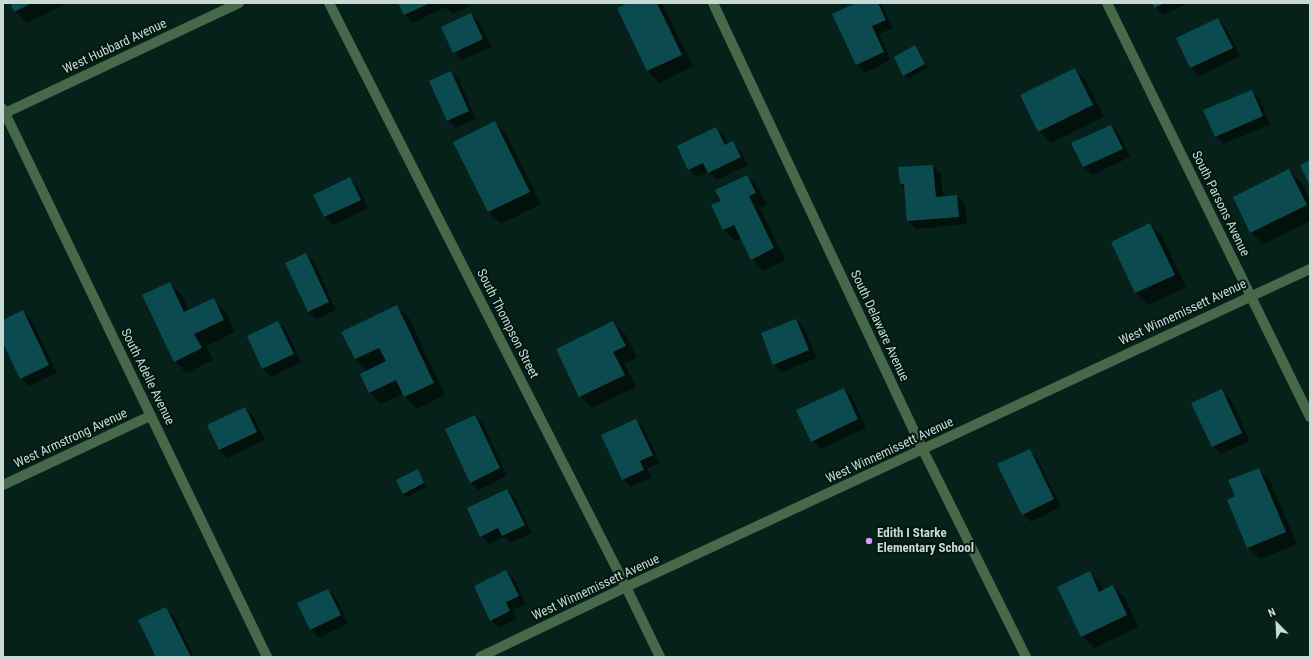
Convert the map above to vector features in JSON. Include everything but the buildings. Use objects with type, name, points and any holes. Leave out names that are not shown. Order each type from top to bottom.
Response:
[{"type":"street","name":"West Hubbard Avenue","points":[[4,112],[239,3]]},
{"type":"street","name":"South Thompson Street","points":[[329,3],[626,587],[660,657]]},
{"type":"street","name":"South Delaware Avenue","points":[[713,3],[923,450],[1026,657]]},
{"type":"street","name":"South Parsons Avenue","points":[[1107,3],[1310,417]]},
{"type":"street","name":"South Adelle Avenue","points":[[4,112],[267,657]]},
{"type":"street","name":"West Winnemissett Avenue","points":[[480,657],[626,587],[923,450],[1251,295],[1310,269]]},
{"type":"street","name":"West Armstrong Avenue","points":[[3,485],[150,416]]},
{"type":"place","name":"Edith I Starke Elementary School","points":[[869,541]]}]
